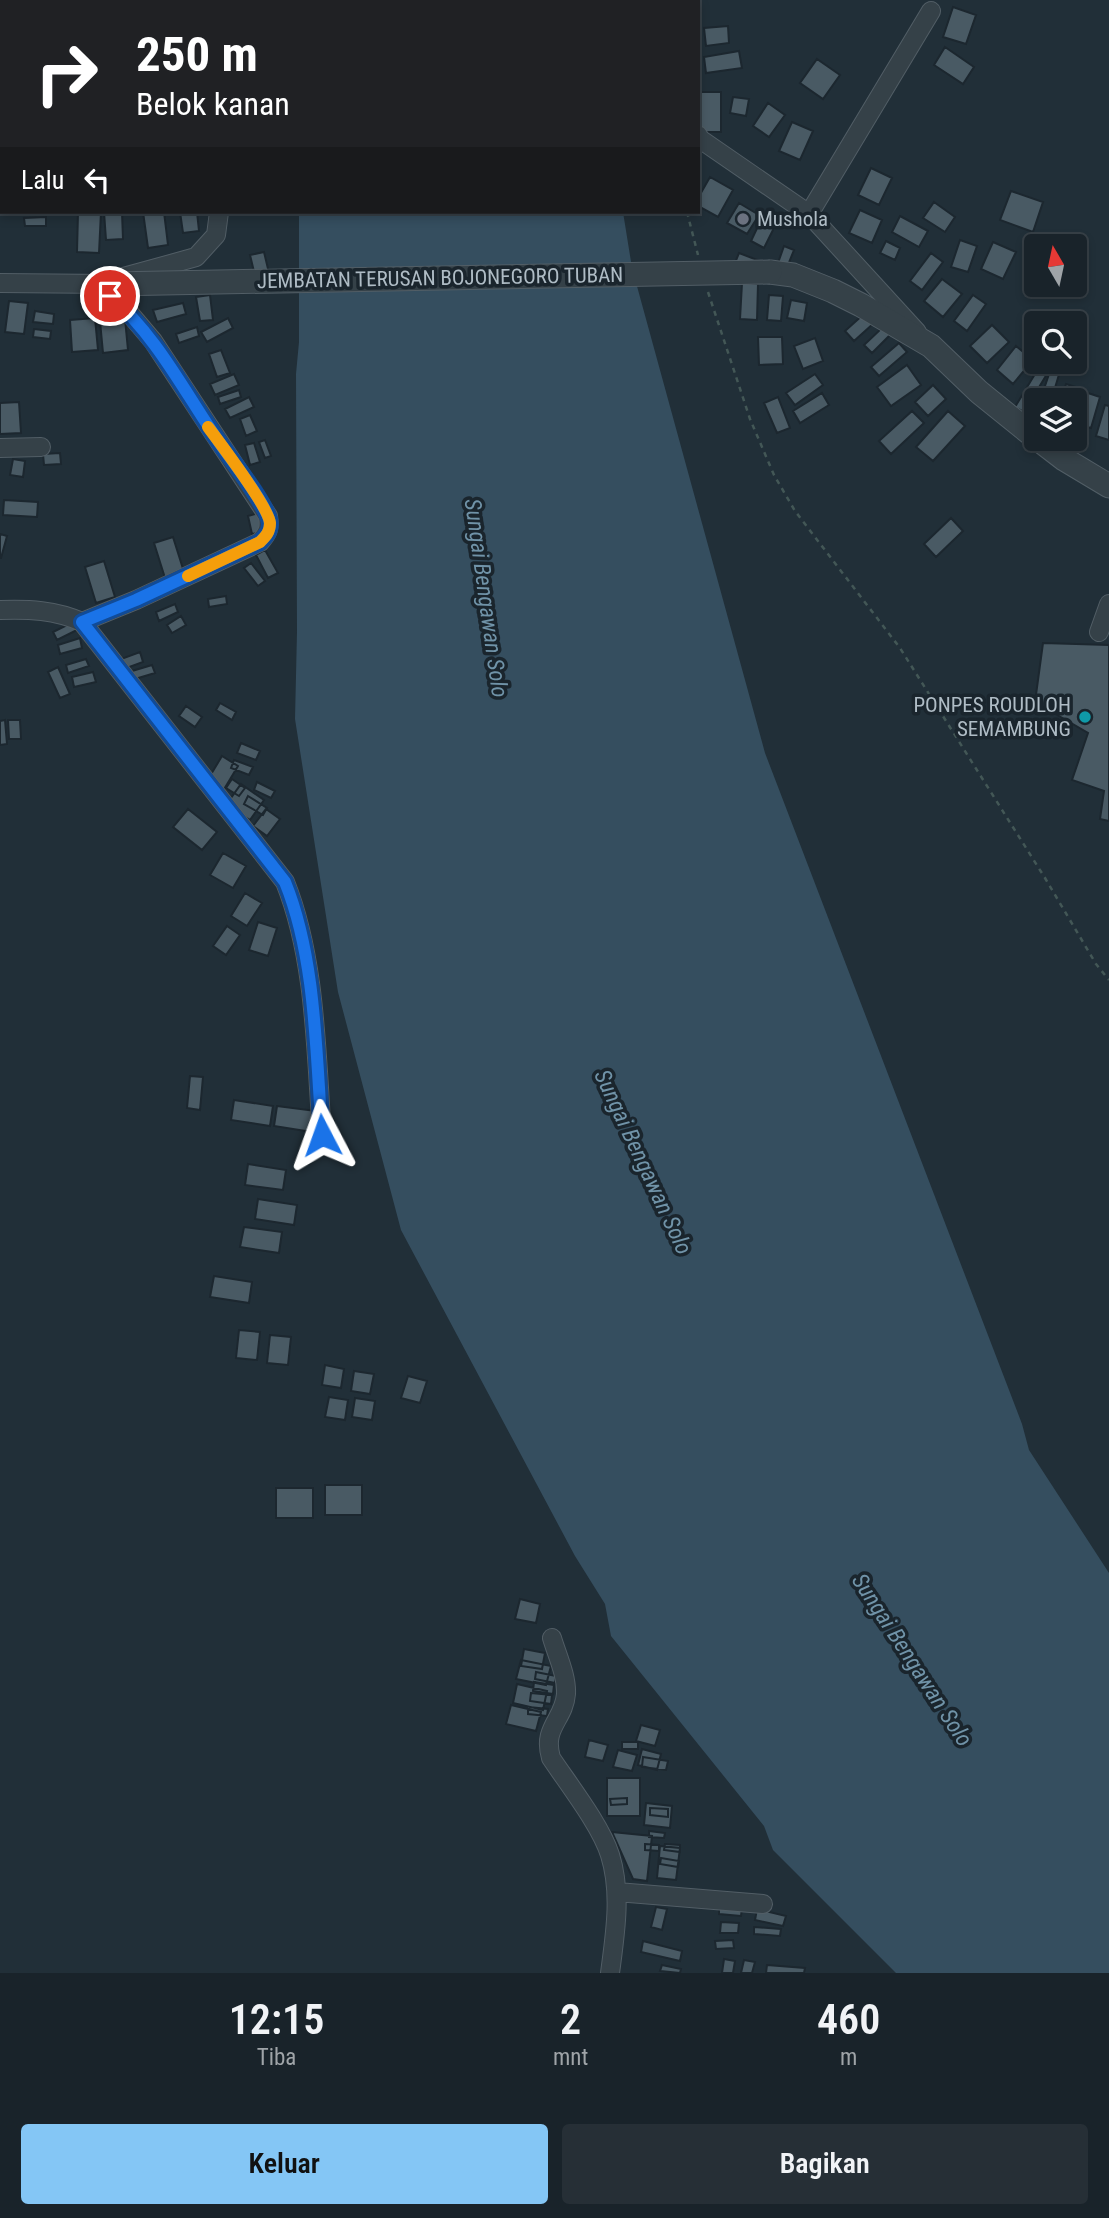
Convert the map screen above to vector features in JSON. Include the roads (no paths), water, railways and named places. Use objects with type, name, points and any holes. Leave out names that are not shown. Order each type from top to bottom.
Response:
[{"type":"street","points":[[809,214],[931,11]]},
{"type":"street","points":[[700,139],[809,214],[931,346]]},
{"type":"street","points":[[0,283],[104,284],[196,257],[216,235],[219,214]]},
{"type":"street","name":"JEMBATAN TERUSAN BOJONEGORO TUBAN","points":[[104,284],[770,272],[793,275],[834,291],[931,346],[1024,428]]},
{"type":"street","points":[[82,622],[260,542],[268,534],[270,525],[268,516],[247,482],[153,341],[104,284]]},
{"type":"street","points":[[0,448],[41,447]]},
{"type":"street","name":"JEMBATAN TERUSAN BOJONEGORO TUBAN","points":[[1053,451],[1109,486]]},
{"type":"street","points":[[1099,632],[1109,604]]},
{"type":"street","points":[[0,610],[46,611],[66,614],[82,622],[285,882],[295,905],[311,989],[322,1135]]},
{"type":"street","points":[[552,1638],[566,1691],[564,1703],[549,1735],[548,1747],[551,1758],[606,1844],[614,1868],[617,1892],[610,1973]]},
{"type":"street","points":[[617,1892],[763,1904]]},
{"type":"water","name":"Sungai Bengawan Solo","points":[[299,214],[623,214],[632,268],[765,753],[1022,1424],[1029,1450],[1109,1573],[1109,1973],[896,1973],[773,1850],[764,1826],[611,1636],[605,1604],[575,1556],[401,1230],[338,992],[295,719],[296,374],[299,342]]},
{"type":"place","name":"Mushola","points":[[743,219]]},
{"type":"place","name":"PONPES ROUDLOH SEMAMBUNG","points":[[1085,717]]}]
